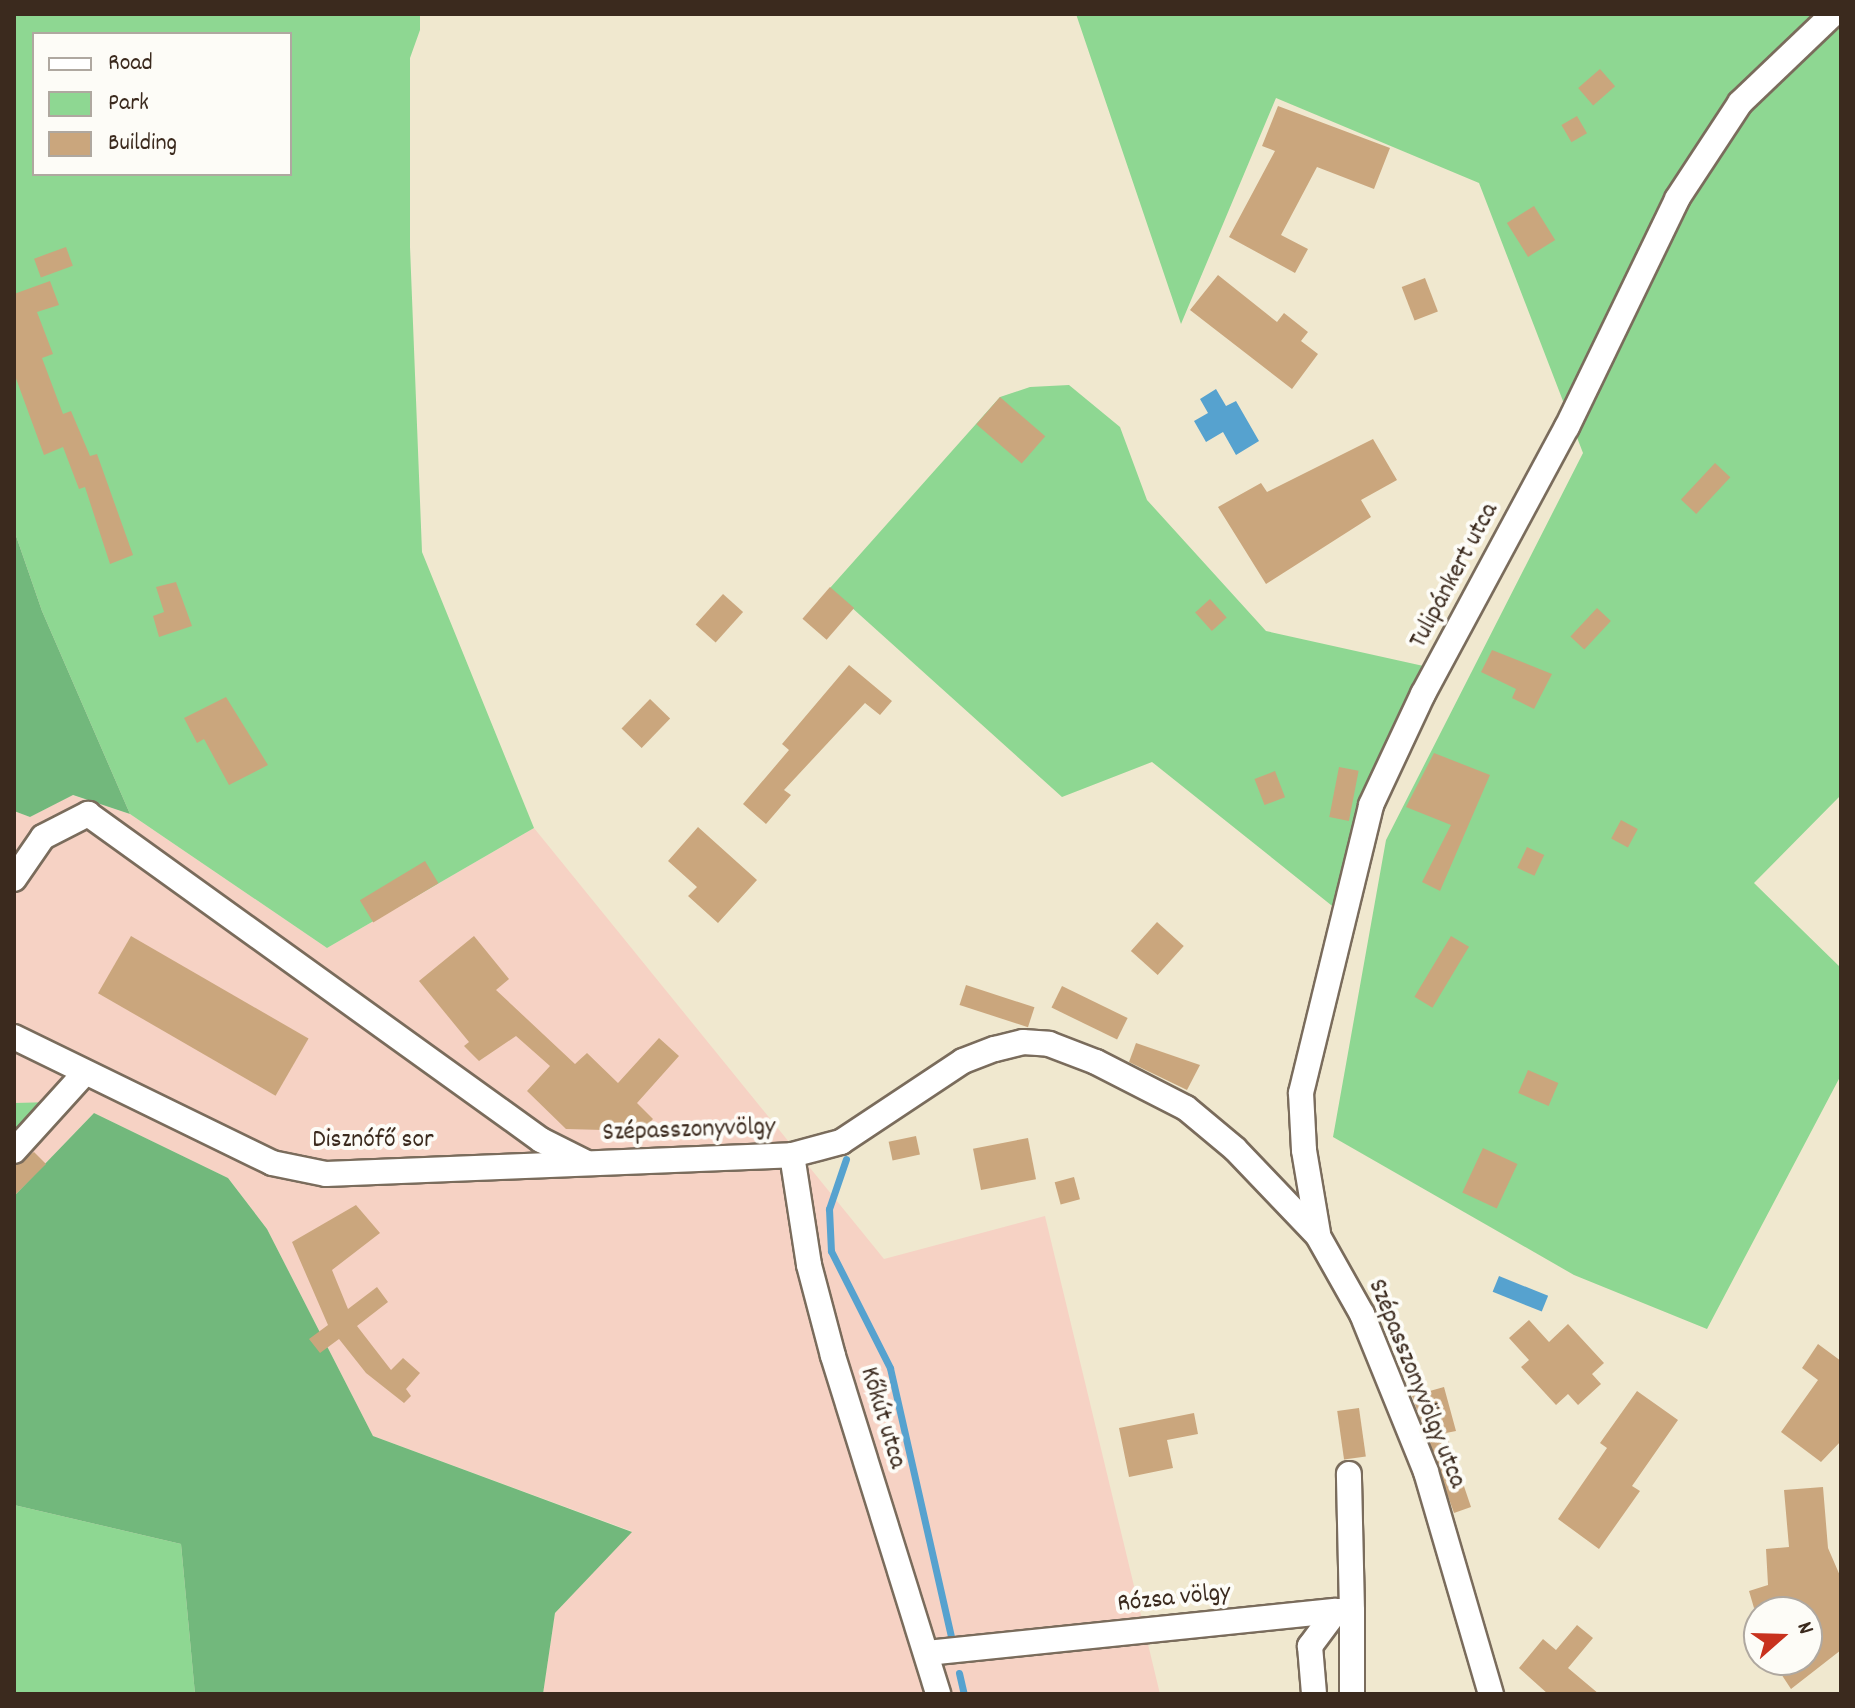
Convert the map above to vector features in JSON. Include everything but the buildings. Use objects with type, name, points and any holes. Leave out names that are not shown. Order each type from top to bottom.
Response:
[{"type":"street","name":"Tulipánkert utca","points":[[1318,1236],[1304,1150],[1301,1093],[1371,805],[1423,694],[1567,427],[1677,199],[1740,103],[1833,14]]},
{"type":"street","points":[[14,879],[43,837],[88,814],[541,1140],[587,1163]]},
{"type":"street","points":[[14,1037],[83,1075],[14,1151]]},
{"type":"street","name":"Szépasszonyvölgy utca","points":[[792,1155],[841,1142],[963,1061],[1023,1042],[1049,1044],[1186,1108],[1235,1149],[1318,1236],[1362,1314],[1426,1472],[1491,1694]]},
{"type":"street","name":"Disznófő sor","points":[[83,1075],[272,1163],[326,1174],[587,1163]]},
{"type":"street","name":"Szépasszonyvölgy","points":[[587,1163],[792,1155]]},
{"type":"street","name":"Kőkút utca","points":[[792,1155],[809,1265],[833,1356],[938,1694]]},
{"type":"street","points":[[1349,1474],[1344,1611],[1352,1694]]},
{"type":"street","points":[[1314,1694],[1310,1646],[1344,1611]]},
{"type":"street","name":"Rózsa völgy","points":[[927,1653],[1344,1611]]},
{"type":"shaded area","points":[[72,795],[130,814],[327,948],[534,828],[884,1259],[1045,1216],[1160,1694],[543,1694],[555,1613],[631,1531],[373,1436],[267,1229],[228,1178],[94,1113],[14,1196],[14,811],[30,817]]},
{"type":"green space","points":[[14,14],[420,14],[420,30],[410,58],[410,247],[422,552],[534,828],[327,948],[130,814],[42,611],[14,530]]},
{"type":"green space","points":[[1076,14],[1841,14],[1841,795],[1754,883],[1841,968],[1841,1075],[1707,1329],[1574,1275],[1333,1137],[1386,840],[1583,453],[1479,183],[1276,98],[1181,324]]},
{"type":"green space","points":[[1069,385],[1120,427],[1147,500],[1266,631],[1437,669],[1341,913],[1152,762],[1062,797],[830,588],[1000,397],[1030,387]]},
{"type":"green space","points":[[14,530],[42,611],[130,814],[73,795],[30,817],[14,811]]},
{"type":"green space","points":[[54,1102],[14,1151],[14,1103]]},
{"type":"green space","points":[[94,1113],[228,1178],[267,1229],[373,1436],[632,1532],[555,1613],[543,1694],[195,1694],[181,1544],[14,1505],[14,1196]]},
{"type":"green space","points":[[14,1505],[181,1544],[195,1694],[14,1694]]},
{"type":"water","points":[[1216,389],[1226,406],[1236,401],[1259,441],[1236,455],[1223,432],[1206,442],[1194,421],[1208,413],[1200,399]]},
{"type":"water","points":[[1499,1276],[1548,1296],[1542,1312],[1493,1292]]},
{"type":"waterway","points":[[846,1159],[829,1209],[831,1251],[890,1368],[952,1642]]},
{"type":"waterway","points":[[959,1673],[964,1694]]}]
